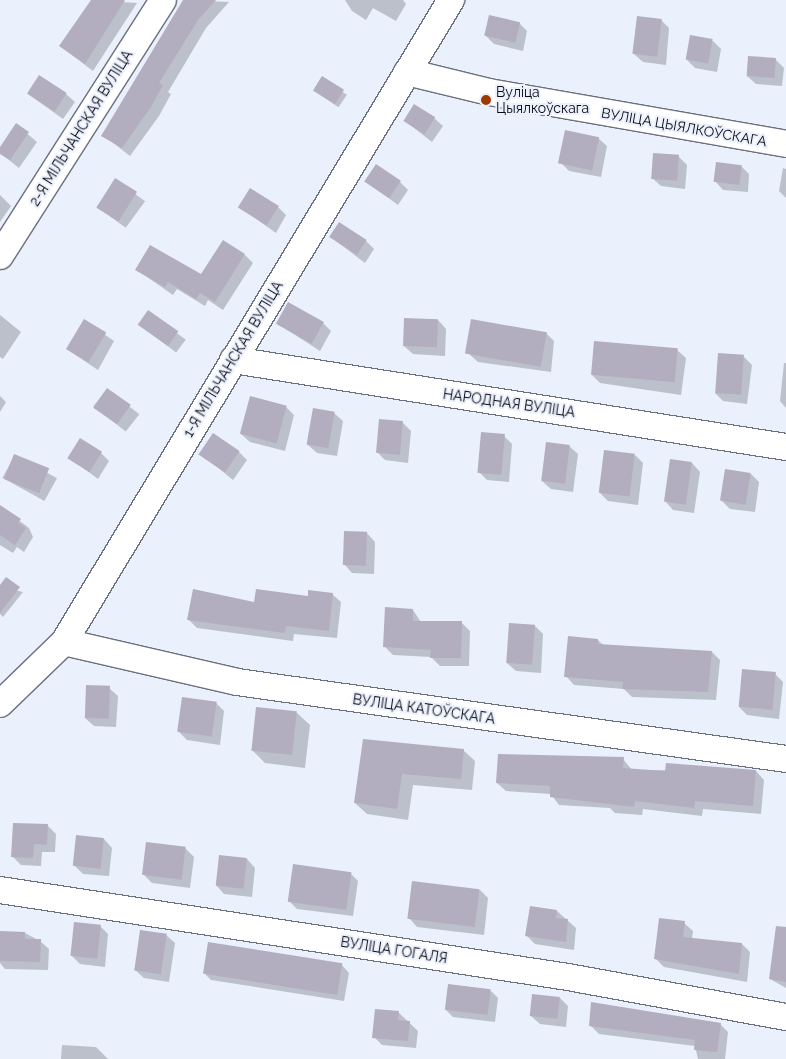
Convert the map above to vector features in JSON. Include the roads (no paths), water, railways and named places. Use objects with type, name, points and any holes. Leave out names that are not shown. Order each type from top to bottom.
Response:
[{"type":"street","name":"2-Я МІЛЬЧАНСКАЯ ВУЛІЦА","points":[[0,256],[163,0]]},
{"type":"street","name":"1-Я МІЛЬЧАНСКАЯ ВУЛІЦА","points":[[0,704],[64,642],[450,0]]},
{"type":"street","name":"ВУЛІЦА ЦЫЯЛКОЎСКАГА","points":[[407,72],[498,94],[786,144]]},
{"type":"street","name":"НАРОДНАЯ ВУЛІЦА","points":[[232,360],[786,447]]},
{"type":"street","name":"ВУЛІЦА КАТОЎСКАГА","points":[[64,642],[238,682],[786,759]]},
{"type":"street","name":"ВУЛІЦА ГОГАЛЯ","points":[[0,890],[568,977],[786,1017]]},
{"type":"place","name":"Вуліца Цыялкоўскага","points":[[486,100]]}]
